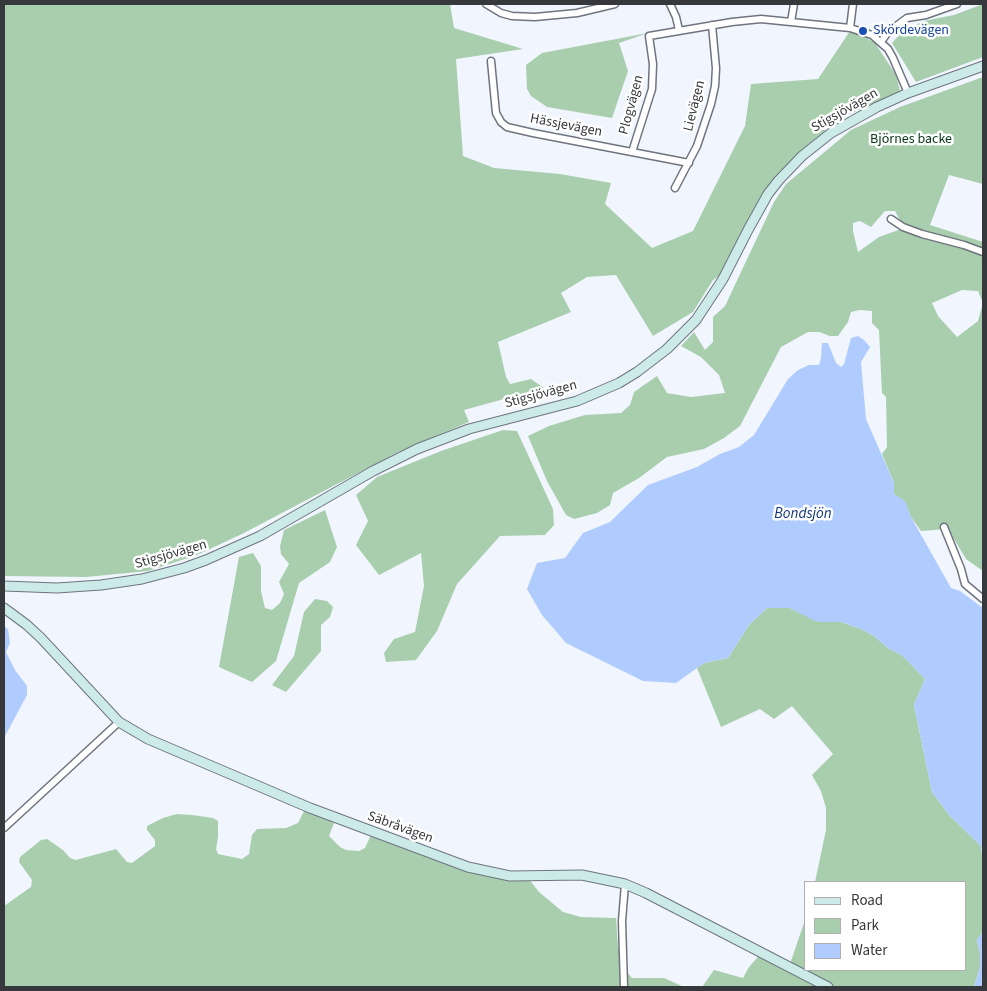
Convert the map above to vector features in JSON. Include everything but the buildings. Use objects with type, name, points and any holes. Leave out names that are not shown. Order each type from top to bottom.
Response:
[{"type":"main road","name":"Stigsjövägen","points":[[4,586],[58,588],[101,585],[142,579],[184,568],[260,536],[373,471],[418,449],[470,429],[577,401],[619,383],[662,353],[696,320],[723,279],[768,194],[791,167],[815,145],[839,128],[877,107],[908,93],[983,66]]},
{"type":"main road","name":"Säbråvägen","points":[[4,608],[41,638],[119,722],[148,739],[301,804],[468,867],[503,876],[582,875],[625,884],[828,987]]},
{"type":"street","points":[[486,4],[512,16],[535,17],[576,13],[615,4]]},
{"type":"street","points":[[670,4],[679,30],[761,20],[850,28],[863,31],[881,42],[893,58],[908,93]]},
{"type":"street","points":[[791,22],[794,4]]},
{"type":"street","points":[[850,28],[853,4]]},
{"type":"street","points":[[881,42],[888,32],[907,18],[926,15],[957,4]]},
{"type":"street","name":"Lievägen","points":[[675,188],[689,163],[706,121],[714,86],[715,48],[712,25]]},
{"type":"street","name":"Plogvägen","points":[[632,152],[652,90],[654,64],[650,36],[679,30]]},
{"type":"street","name":"Hässjevägen","points":[[491,61],[495,107],[498,118],[504,125],[526,132],[689,163]]},
{"type":"street","points":[[891,219],[903,227],[922,234],[983,252]]},
{"type":"street","points":[[944,527],[965,584],[983,599]]},
{"type":"street","points":[[4,828],[119,722]]},
{"type":"street","points":[[624,987],[622,921],[625,884]]},
{"type":"green space","points":[[4,4],[450,4],[454,28],[523,49],[456,59],[463,156],[494,168],[560,174],[611,183],[605,204],[652,248],[693,231],[745,126],[751,84],[818,79],[850,31],[875,43],[896,75],[900,91],[820,128],[826,130],[800,151],[776,179],[722,274],[713,280],[693,312],[653,336],[616,275],[587,277],[561,293],[571,312],[498,342],[506,377],[510,384],[531,379],[544,388],[464,410],[469,422],[398,452],[242,534],[197,555],[148,571],[86,577],[4,576]]},
{"type":"green space","points":[[983,4],[983,57],[916,82],[892,43],[902,32],[924,21],[954,15]]},
{"type":"green space","points":[[648,33],[619,43],[628,71],[612,118],[547,107],[531,96],[527,89],[526,65],[542,53]]},
{"type":"green space","name":"Björnes backe","points":[[983,77],[983,184],[949,175],[930,225],[983,242],[983,303],[983,571],[966,559],[948,529],[921,531],[911,517],[905,502],[894,494],[894,483],[882,454],[887,447],[886,397],[882,393],[879,330],[872,323],[872,311],[860,310],[851,312],[848,322],[838,336],[808,332],[781,347],[740,426],[724,438],[704,449],[667,457],[639,478],[613,493],[610,505],[597,513],[574,519],[566,515],[547,481],[528,436],[549,426],[585,415],[621,413],[630,405],[634,392],[657,376],[667,393],[691,397],[725,393],[719,375],[701,357],[681,346],[694,332],[705,350],[713,342],[713,317],[725,306],[774,202],[786,184],[851,130],[900,107]],"holes":[[[885,211],[895,211],[904,228],[879,237],[858,252],[853,223],[860,221],[871,227]],[[962,290],[978,291],[983,303],[978,321],[957,337],[938,316],[932,303]]]},
{"type":"green space","points":[[503,430],[517,431],[553,509],[554,525],[545,535],[500,536],[457,584],[437,631],[416,660],[386,662],[384,653],[394,639],[415,632],[424,586],[421,553],[379,575],[356,545],[368,521],[356,495],[377,477],[441,451]]},
{"type":"green space","points":[[325,510],[337,547],[330,562],[299,583],[276,661],[252,682],[219,667],[239,557],[253,553],[261,566],[261,591],[265,608],[272,610],[280,603],[284,594],[279,582],[289,564],[281,554],[280,546],[284,530]]},
{"type":"green space","points":[[315,599],[327,601],[333,607],[330,617],[321,625],[321,651],[286,692],[272,685],[294,656],[304,612]]},
{"type":"green space","points":[[767,608],[790,608],[820,622],[841,622],[874,636],[888,648],[903,656],[925,679],[914,705],[932,792],[950,816],[981,846],[983,864],[983,932],[977,940],[980,953],[980,968],[974,987],[702,987],[714,970],[743,978],[749,967],[764,950],[790,964],[804,923],[804,971],[967,971],[967,881],[815,881],[826,830],[826,808],[821,791],[812,775],[833,754],[792,706],[774,719],[760,709],[721,727],[697,668],[704,663],[728,658],[749,625]]},
{"type":"green space","points":[[305,809],[334,823],[329,836],[346,850],[359,851],[365,848],[371,835],[472,872],[497,877],[528,878],[539,892],[563,912],[581,917],[616,918],[618,947],[626,971],[632,978],[664,978],[684,987],[4,987],[4,906],[31,887],[32,880],[19,862],[20,857],[41,840],[47,839],[63,850],[70,858],[76,860],[116,849],[127,862],[132,863],[155,846],[155,840],[147,830],[147,826],[177,814],[192,815],[213,818],[218,821],[216,849],[218,854],[242,859],[249,854],[252,835],[257,829],[286,828],[298,823]]},
{"type":"water","name":"Bondsjön","points":[[858,336],[870,347],[861,362],[866,419],[894,483],[894,494],[905,501],[911,517],[951,588],[960,591],[983,608],[983,864],[981,846],[950,816],[932,792],[914,705],[925,679],[903,656],[888,648],[874,636],[841,622],[813,620],[790,608],[767,608],[749,625],[728,658],[704,663],[676,683],[643,681],[566,643],[542,615],[527,589],[537,563],[565,558],[583,533],[610,522],[648,485],[697,467],[720,454],[739,447],[754,435],[788,379],[798,370],[809,365],[819,365],[822,343],[828,343],[836,363],[841,367],[844,364],[851,338]]},
{"type":"water","points":[[4,626],[8,629],[10,643],[6,652],[15,670],[27,686],[27,695],[4,738]]},
{"type":"water","points":[[983,932],[983,987],[974,987],[980,968],[980,953],[977,940]]},
{"type":"place","name":"Skördevägen","points":[[863,31]]}]
